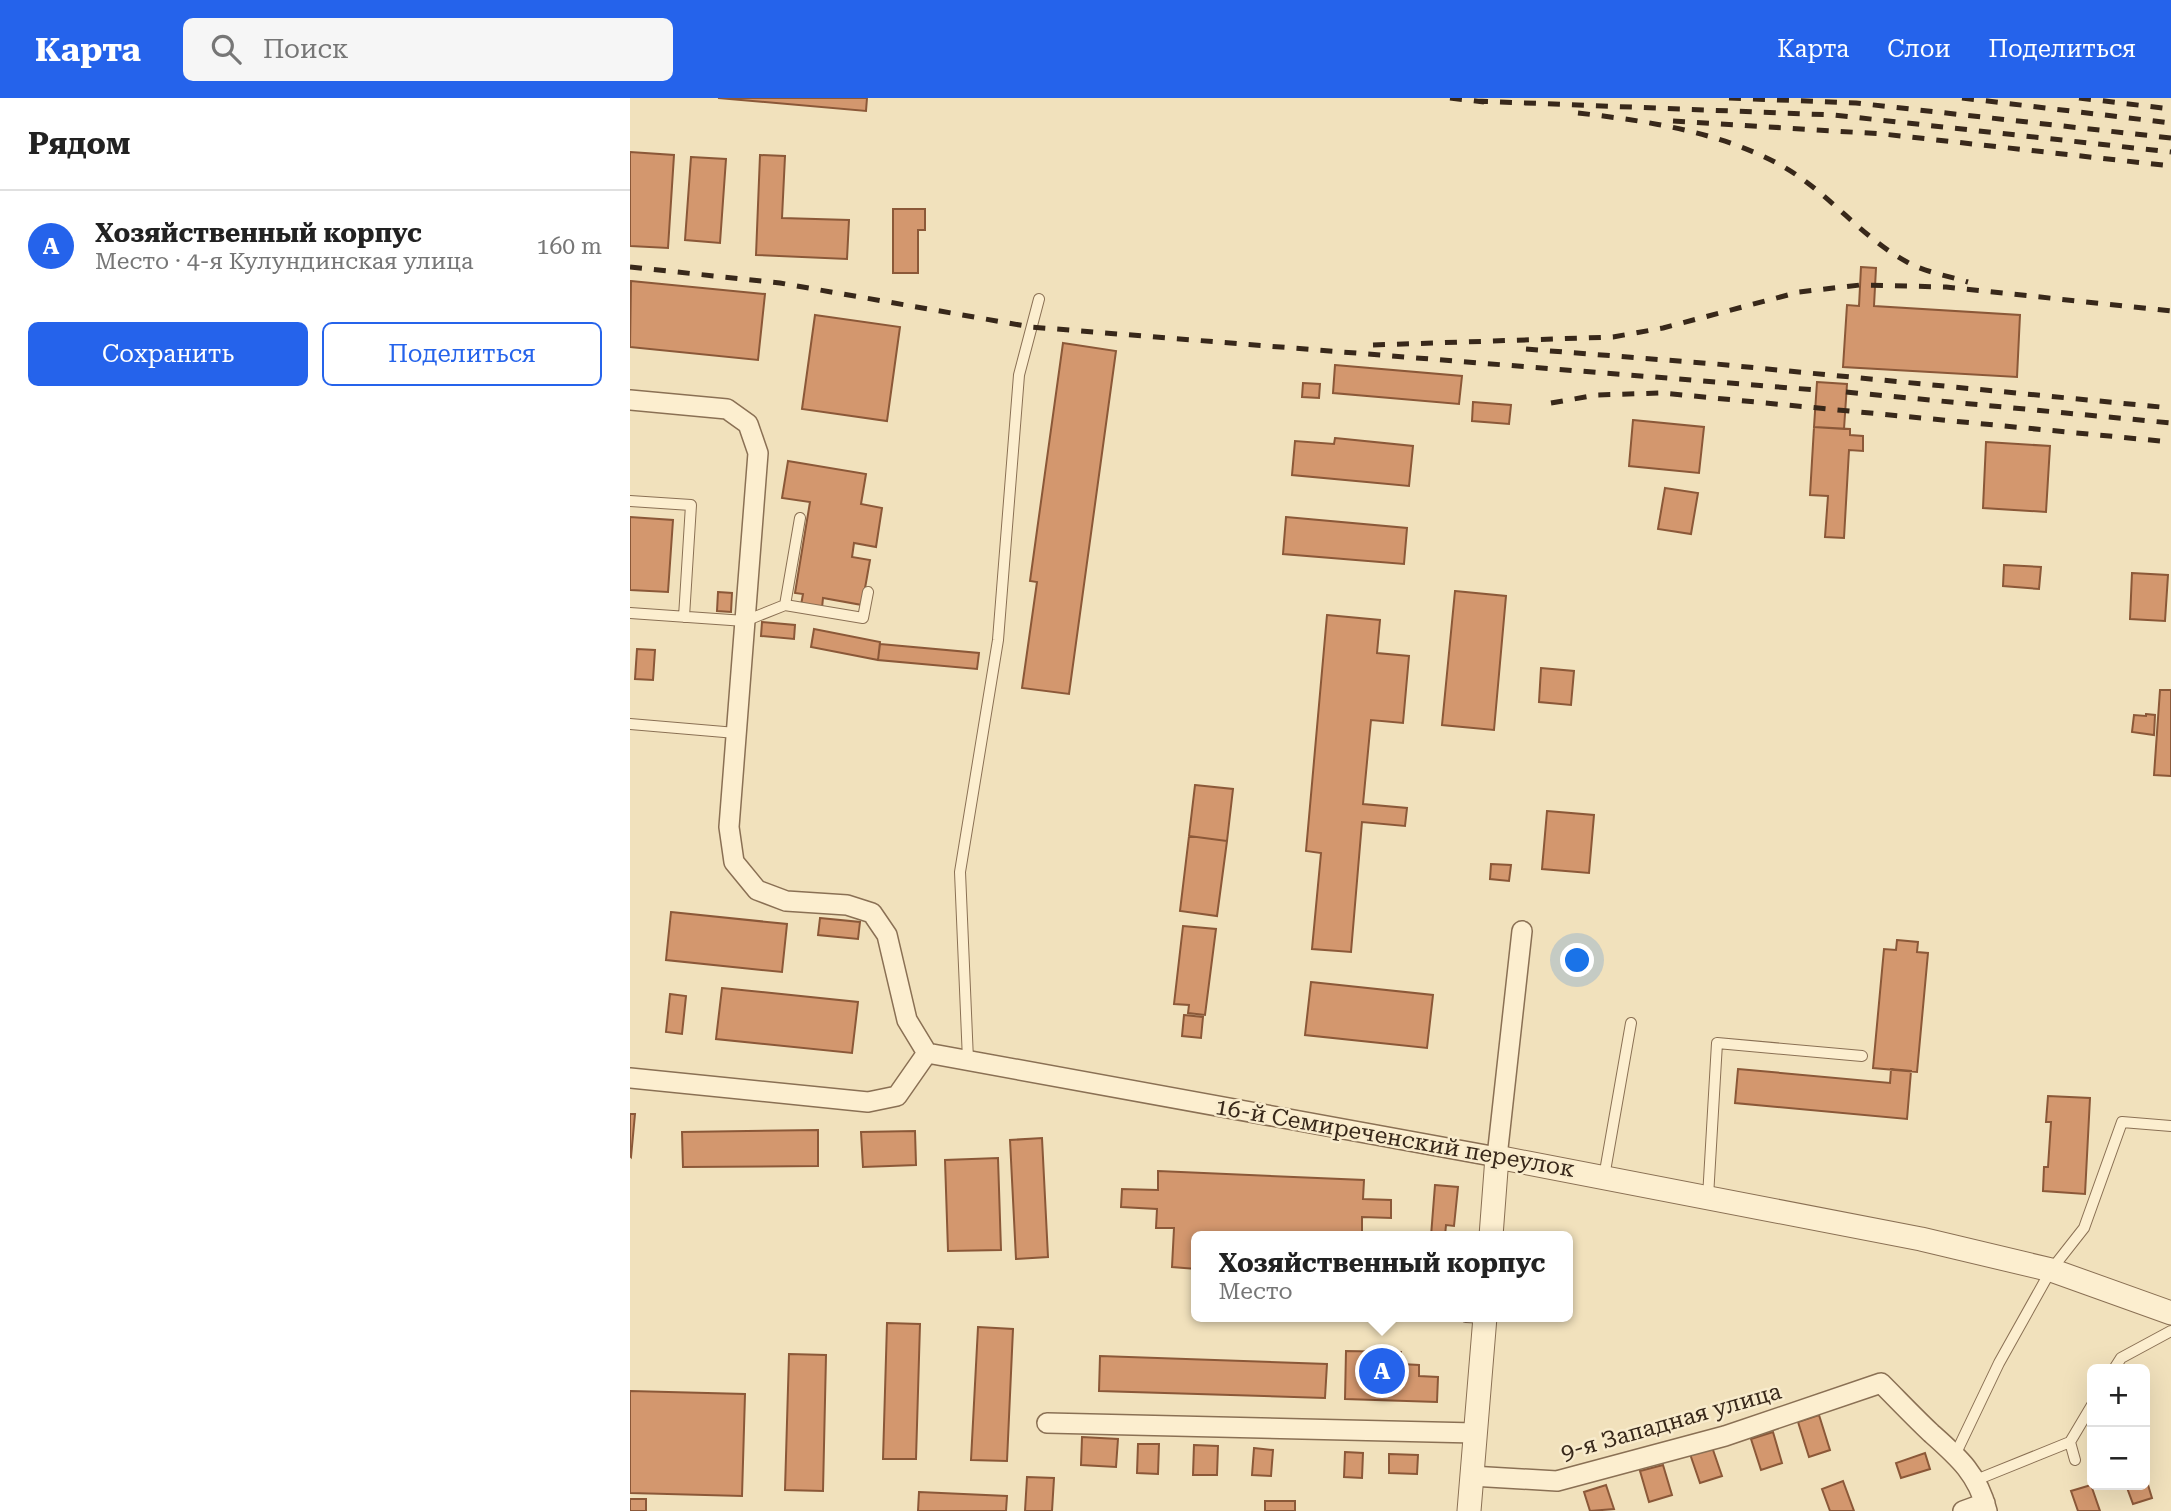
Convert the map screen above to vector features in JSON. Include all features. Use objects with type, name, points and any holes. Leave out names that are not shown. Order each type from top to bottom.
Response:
[{"type":"street","points":[[630,400],[727,409],[748,424],[758,453],[729,827],[734,862],[757,890],[786,901],[847,905],[872,912],[887,935],[907,1020],[927,1053],[897,1096],[868,1101],[630,1078]]},
{"type":"street","points":[[1491,1231],[1522,931]]},
{"type":"street","name":"16-й Семиреченский переулок","points":[[927,1053],[1604,1177],[1922,1239],[2051,1270],[2171,1313]]},
{"type":"street","points":[[1469,1511],[1475,1433],[1478,1322]]},
{"type":"street","name":"9-я Западная улица","points":[[1471,1476],[1557,1481],[1724,1436],[1881,1383],[1955,1453]]},
{"type":"street","points":[[1046,1423],[1475,1433]]},
{"type":"street","points":[[1955,1453],[1976,1480],[1986,1507],[1963,1511]]},
{"type":"lane","points":[[968,1060],[960,872],[998,640],[1019,375],[1039,299]]},
{"type":"lane","points":[[630,501],[691,505],[684,617]]},
{"type":"lane","points":[[785,605],[800,518]]},
{"type":"lane","points":[[630,613],[745,621],[785,605],[863,618],[868,592]]},
{"type":"lane","points":[[630,724],[736,733]]},
{"type":"lane","points":[[1604,1177],[1631,1023]]},
{"type":"lane","points":[[1708,1197],[1717,1043],[1862,1056]]},
{"type":"lane","points":[[1955,1453],[2051,1270],[2084,1228],[2122,1122],[2171,1125]]},
{"type":"lane","points":[[2117,1364],[2121,1358],[2171,1331]]},
{"type":"lane","points":[[2121,1358],[2122,1364]]},
{"type":"lane","points":[[1976,1480],[2070,1442],[2087,1413]]},
{"type":"lane","points":[[2070,1442],[2075,1460]]},
{"type":"building","points":[[718,98],[867,98],[866,111]]},
{"type":"building","points":[[630,152],[674,155],[668,248],[630,246]]},
{"type":"building","points":[[760,155],[785,156],[782,218],[849,220],[847,259],[756,255]]},
{"type":"building","points":[[691,157],[726,159],[720,243],[685,240]]},
{"type":"building","points":[[893,209],[925,209],[925,230],[918,230],[918,273],[893,273]]},
{"type":"building","points":[[1861,267],[1876,268],[1874,306],[2020,315],[2017,377],[1843,367],[1847,305],[1859,306]]},
{"type":"building","points":[[631,281],[765,294],[758,360],[630,347]]},
{"type":"building","points":[[815,315],[900,327],[887,421],[802,409]]},
{"type":"building","points":[[1063,343],[1116,351],[1069,694],[1022,688],[1037,582],[1030,581]]},
{"type":"building","points":[[1335,365],[1462,376],[1459,404],[1333,393]]},
{"type":"building","points":[[1817,382],[1847,384],[1844,429],[1814,427]]},
{"type":"building","points":[[1303,383],[1320,384],[1319,398],[1302,397]]},
{"type":"building","points":[[1473,402],[1511,405],[1509,424],[1472,421]]},
{"type":"building","points":[[1633,420],[1704,427],[1699,473],[1629,466]]},
{"type":"building","points":[[1814,427],[1850,429],[1850,435],[1863,436],[1863,451],[1849,450],[1844,538],[1825,537],[1828,496],[1810,495]]},
{"type":"building","points":[[1335,438],[1413,446],[1409,486],[1292,475],[1295,441],[1334,444]]},
{"type":"building","points":[[1986,442],[2050,446],[2046,512],[1983,508]]},
{"type":"building","points":[[788,461],[866,474],[861,504],[882,508],[876,547],[854,543],[852,557],[870,560],[862,605],[823,598],[822,608],[801,605],[803,594],[795,593],[810,502],[782,498]]},
{"type":"building","points":[[1665,488],[1698,493],[1691,534],[1658,529]]},
{"type":"building","points":[[630,517],[673,520],[668,592],[630,590]]},
{"type":"building","points":[[1286,517],[1407,528],[1404,564],[1283,554]]},
{"type":"building","points":[[2004,565],[2041,567],[2039,589],[2003,586]]},
{"type":"building","points":[[2132,573],[2168,575],[2165,621],[2130,619]]},
{"type":"building","points":[[1455,591],[1506,596],[1494,730],[1442,725]]},
{"type":"building","points":[[718,592],[732,593],[731,612],[717,611]]},
{"type":"building","points":[[1327,615],[1380,620],[1377,653],[1409,656],[1403,723],[1371,720],[1363,804],[1407,808],[1405,826],[1362,822],[1351,952],[1312,949],[1321,853],[1306,851]]},
{"type":"building","points":[[762,622],[795,625],[794,639],[761,636]]},
{"type":"building","points":[[814,629],[880,642],[878,660],[811,647]]},
{"type":"building","points":[[880,644],[979,653],[977,669],[878,660]]},
{"type":"building","points":[[637,649],[655,650],[653,680],[635,679]]},
{"type":"building","points":[[1541,668],[1574,671],[1571,705],[1539,702]]},
{"type":"building","points":[[2160,690],[2171,690],[2171,776],[2154,775]]},
{"type":"building","points":[[2134,715],[2155,715],[2154,735],[2132,732]]},
{"type":"building","points":[[1195,785],[1233,789],[1227,841],[1189,836]]},
{"type":"building","points":[[1547,811],[1594,815],[1589,873],[1542,869]]},
{"type":"building","points":[[1189,836],[1227,841],[1217,916],[1180,911]]},
{"type":"building","points":[[1491,864],[1511,865],[1509,881],[1490,879]]},
{"type":"building","points":[[671,912],[787,924],[782,972],[666,960]]},
{"type":"building","points":[[820,918],[860,922],[858,939],[818,935]]},
{"type":"building","points":[[1183,926],[1216,929],[1205,1015],[1188,1013],[1189,1005],[1174,1004]]},
{"type":"building","points":[[1897,940],[1918,942],[1917,952],[1928,953],[1917,1072],[1873,1068],[1884,949],[1896,950]]},
{"type":"building","points":[[1311,982],[1433,995],[1427,1048],[1305,1035]]},
{"type":"building","points":[[722,988],[858,1002],[852,1053],[716,1039]]},
{"type":"building","points":[[670,994],[686,996],[682,1034],[666,1032]]},
{"type":"building","points":[[1184,1015],[1203,1017],[1201,1038],[1182,1036]]},
{"type":"building","points":[[1738,1069],[1890,1083],[1891,1069],[1911,1071],[1907,1119],[1735,1103]]},
{"type":"building","points":[[2048,1096],[2090,1098],[2085,1194],[2043,1191],[2044,1167],[2048,1167],[2051,1122],[2046,1122]]},
{"type":"building","points":[[630,1114],[635,1114],[631,1157],[630,1156]]},
{"type":"building","points":[[818,1130],[818,1166],[683,1167],[682,1132]]},
{"type":"building","points":[[915,1131],[916,1165],[863,1167],[861,1132]]},
{"type":"building","points":[[1042,1138],[1048,1257],[1016,1259],[1010,1140]]},
{"type":"building","points":[[998,1158],[1001,1250],[948,1251],[945,1160]]},
{"type":"building","points":[[1158,1171],[1364,1180],[1363,1199],[1391,1200],[1391,1218],[1362,1217],[1362,1231],[1191,1231],[1191,1269],[1172,1267],[1174,1228],[1156,1228],[1157,1209],[1121,1207],[1122,1189],[1158,1190]]},
{"type":"building","points":[[1435,1185],[1458,1187],[1454,1226],[1446,1225],[1445,1231],[1431,1231]]},
{"type":"building","points":[[887,1323],[920,1324],[916,1459],[883,1459]]},
{"type":"building","points":[[978,1327],[1013,1329],[1007,1461],[971,1460]]},
{"type":"building","points":[[1346,1351],[1401,1352],[1401,1364],[1419,1365],[1419,1376],[1438,1377],[1437,1402],[1345,1399]]},
{"type":"building","points":[[789,1354],[826,1355],[823,1491],[785,1490]]},
{"type":"building","points":[[1100,1356],[1327,1364],[1325,1398],[1099,1391]]},
{"type":"building","points":[[630,1391],[745,1394],[742,1496],[630,1493]]},
{"type":"building","points":[[1819,1415],[1830,1450],[1809,1457],[1798,1422]]},
{"type":"building","points":[[1773,1432],[1782,1463],[1761,1470],[1751,1439]]},
{"type":"building","points":[[1082,1437],[1118,1439],[1116,1467],[1081,1465]]},
{"type":"building","points":[[1138,1444],[1159,1444],[1158,1474],[1137,1473]]},
{"type":"building","points":[[1194,1445],[1218,1446],[1217,1475],[1193,1475]]},
{"type":"building","points":[[1712,1447],[1722,1476],[1700,1483],[1690,1454]]},
{"type":"building","points":[[1254,1448],[1273,1450],[1271,1476],[1252,1475]]},
{"type":"building","points":[[1345,1452],[1363,1453],[1362,1478],[1344,1477]]},
{"type":"building","points":[[1925,1453],[1930,1469],[1901,1478],[1896,1463]]},
{"type":"building","points":[[1389,1454],[1418,1455],[1417,1474],[1389,1473]]},
{"type":"building","points":[[1663,1465],[1672,1495],[1649,1502],[1640,1471]]},
{"type":"building","points":[[1027,1477],[1054,1478],[1052,1511],[1025,1511]]},
{"type":"building","points":[[1843,1481],[1854,1511],[1830,1511],[1822,1489]]},
{"type":"building","points":[[1606,1485],[1614,1509],[1590,1511],[1584,1492]]},
{"type":"building","points":[[2087,1486],[2087,1490],[2093,1490],[2100,1511],[2078,1511],[2071,1491]]},
{"type":"building","points":[[2128,1490],[2150,1490],[2152,1498],[2133,1504]]},
{"type":"building","points":[[919,1492],[1007,1496],[1006,1511],[918,1511]]},
{"type":"building","points":[[630,1499],[646,1499],[646,1511],[630,1511]]},
{"type":"building","points":[[1265,1501],[1295,1501],[1295,1511],[1265,1511]]},
{"type":"railway","points":[[1450,98],[1484,102]]},
{"type":"railway","points":[[1729,98],[1856,103],[2171,138]]},
{"type":"railway","points":[[1962,98],[2171,123]]},
{"type":"railway","points":[[2079,98],[2171,109]]},
{"type":"railway","points":[[1476,101],[1834,115],[2171,152]]},
{"type":"railway","points":[[1578,113],[1684,130],[1760,155],[1784,167],[1816,189],[1890,252],[1929,271],[1968,282]]},
{"type":"railway","points":[[1673,121],[1883,134],[2171,166]]},
{"type":"railway","points":[[630,267],[780,283],[1031,327],[1816,390]]},
{"type":"railway","points":[[1373,345],[1613,337],[1663,328],[1799,292],[1860,285],[1946,287],[2171,311]]},
{"type":"railway","points":[[1526,349],[1716,364],[2171,408]]},
{"type":"railway","points":[[1846,392],[2171,423]]},
{"type":"railway","points":[[1551,403],[1597,395],[1662,393],[2171,442]]},
{"type":"place","name":"Хозяйственный корпус","points":[[1382,1371]]}]
